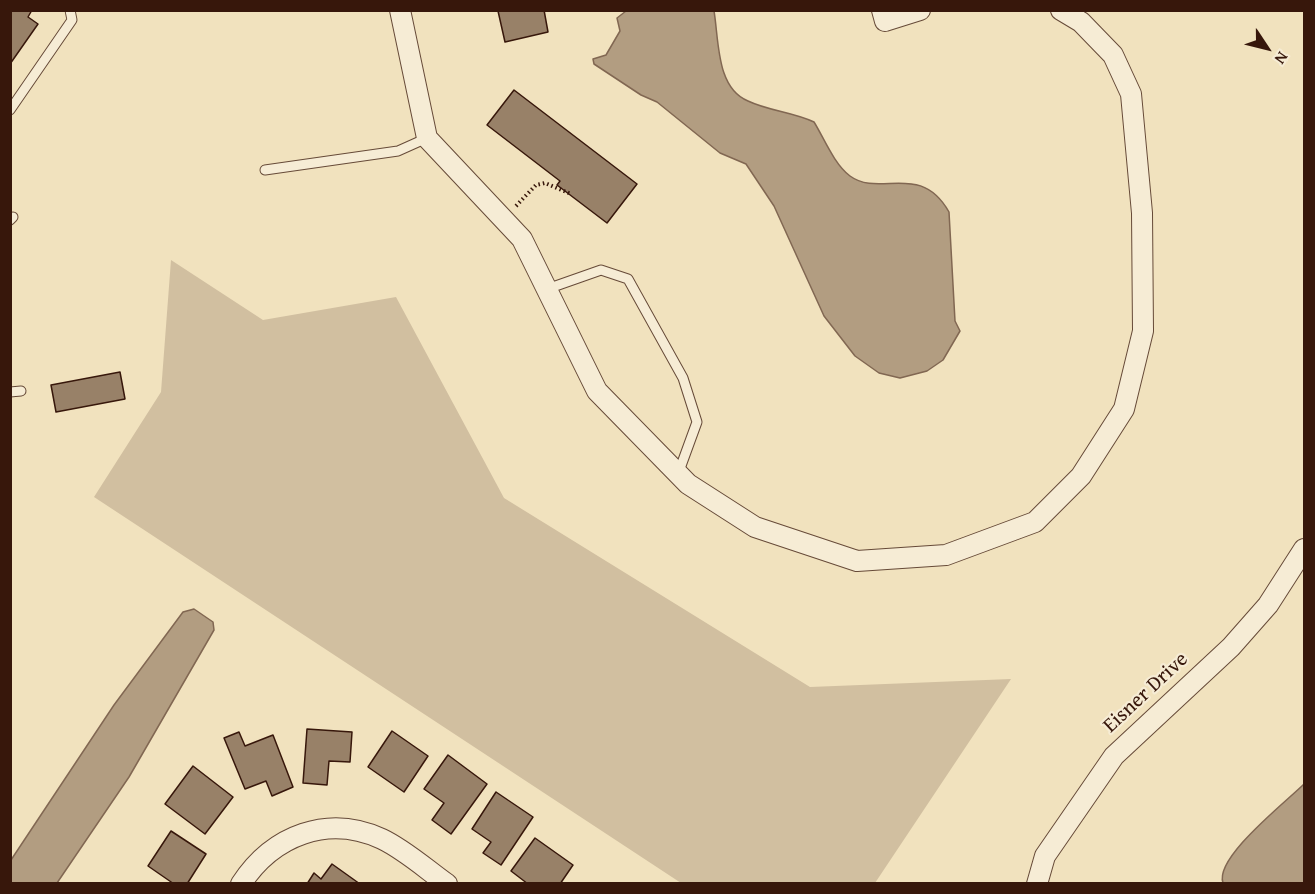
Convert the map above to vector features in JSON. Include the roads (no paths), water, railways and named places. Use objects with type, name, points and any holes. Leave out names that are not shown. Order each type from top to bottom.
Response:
[{"type":"street","points":[[400,10],[427,138],[522,239],[597,391],[688,484],[755,527],[857,561],[946,555],[1035,522],[1081,476],[1124,409],[1143,332],[1142,213],[1131,94],[1113,55],[1081,22],[1061,10]]},
{"type":"street","points":[[882,10],[885,21],[920,10]]},
{"type":"street","name":"Eisner Drive","points":[[1037,884],[1046,856],[1114,756],[1231,647],[1268,605],[1305,549]]},
{"type":"street","points":[[241,884],[266,854],[285,840],[306,831],[333,828],[358,830],[384,840],[447,884]]},
{"type":"lane","points":[[10,110],[72,20],[70,10]]},
{"type":"lane","points":[[265,170],[398,151],[427,138]]},
{"type":"lane","points":[[547,289],[601,270],[628,279],[683,378],[697,422],[678,474]]},
{"type":"lane","points":[[10,392],[21,391]]}]
